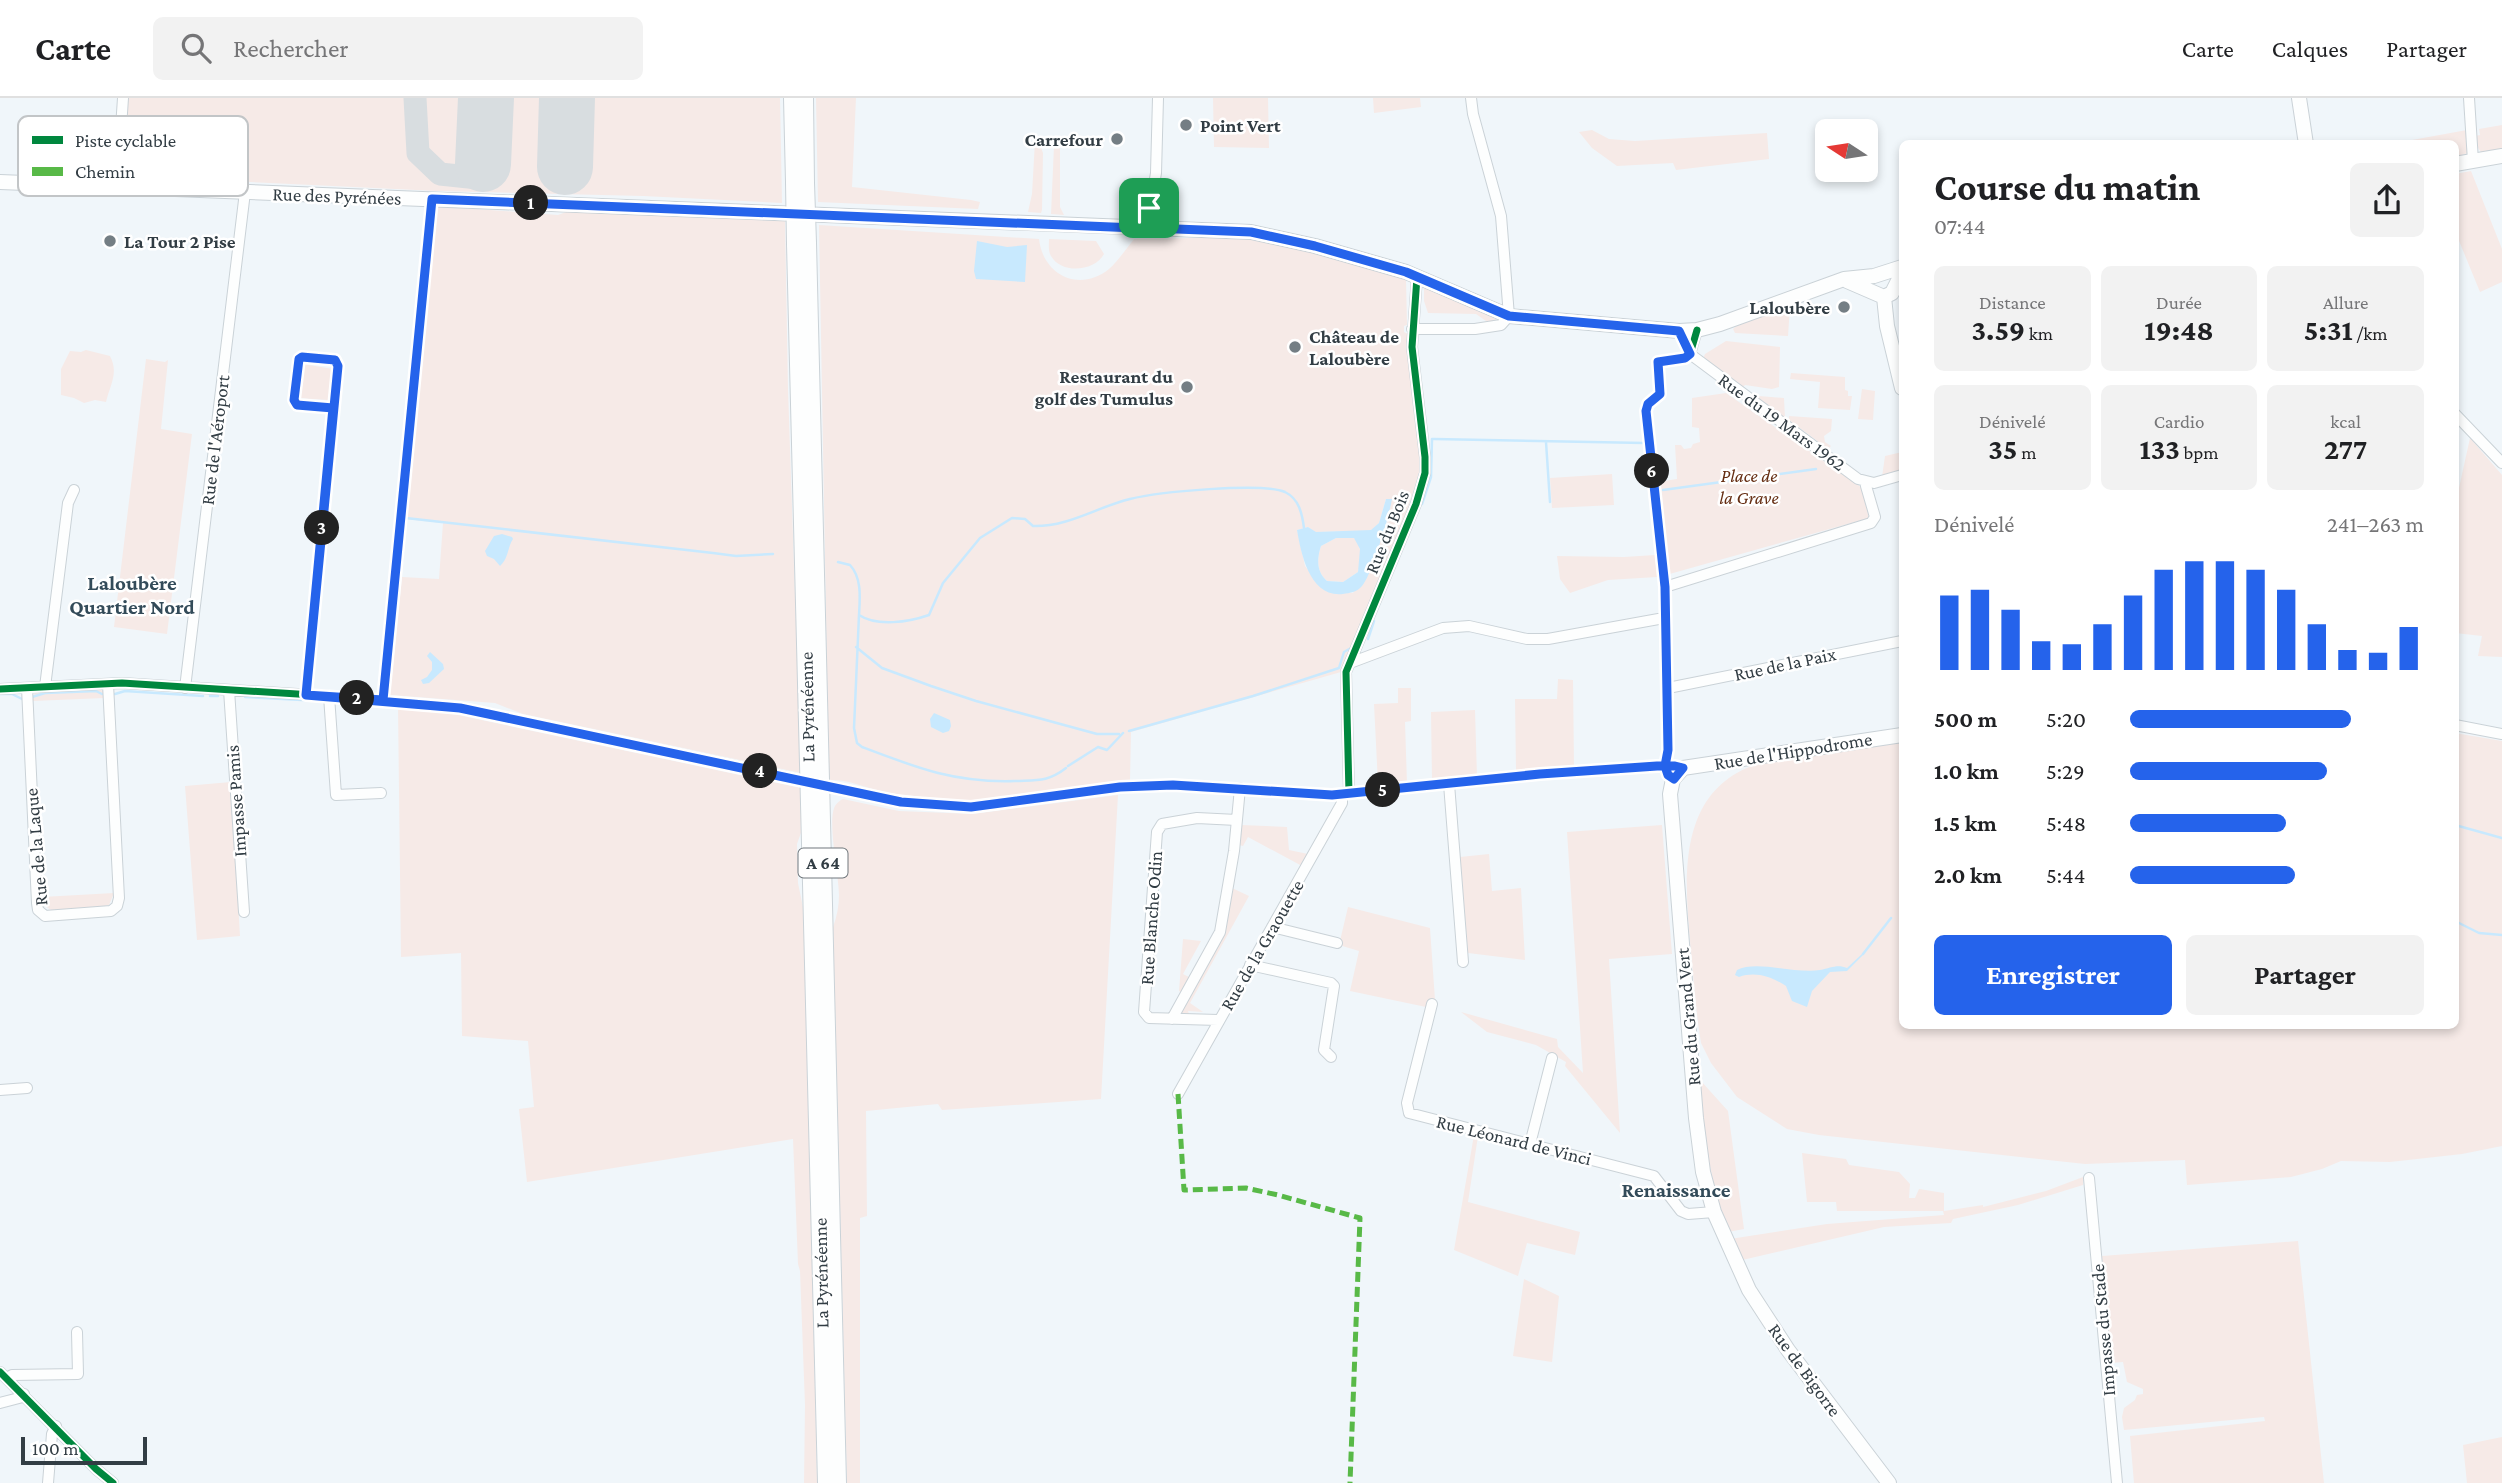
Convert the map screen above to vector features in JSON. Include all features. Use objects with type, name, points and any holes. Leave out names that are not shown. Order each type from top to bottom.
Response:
[{"type":"highway","name":"La Pyrénéenne","points":[[792,98],[800,182],[838,1483]]},
{"type":"highway","name":"La Pyrénéenne","points":[[800,182],[805,98]]},
{"type":"highway","name":"La Pyrénéenne","points":[[802,243],[826,1483]]},
{"type":"main road","points":[[2299,98],[2305,140]]},
{"type":"main road","points":[[2459,163],[2502,156]]},
{"type":"main road","name":"Rue des Pyrénées","points":[[0,182],[18,183]]},
{"type":"main road","name":"Rue des Pyrénées","points":[[248,192],[1251,232],[1277,236],[1372,261],[1480,302],[1509,316]]},
{"type":"main road","points":[[1509,316],[1679,331],[1697,330],[1743,317],[1844,279],[1890,277]]},
{"type":"main road","points":[[1844,279],[1879,295],[1892,293],[1890,277]]},
{"type":"main road","points":[[1890,277],[1871,286],[1879,295],[1899,376]]},
{"type":"main road","name":"Rue de l'Hippodrome","points":[[1678,774],[1899,736]]},
{"type":"main road","name":"Rue du Grand Vert","points":[[1678,774],[1670,794],[1703,1172],[1714,1212],[1730,1251]]},
{"type":"main road","name":"Rue de Bigorre","points":[[1730,1251],[1748,1290],[1788,1350],[1889,1483]]},
{"type":"street","points":[[122,116],[123,98]]},
{"type":"street","points":[[1152,228],[1148,220],[1154,186],[1158,98]]},
{"type":"street","points":[[1412,329],[1501,325],[1509,316],[1501,216],[1471,98]]},
{"type":"street","points":[[2469,98],[2473,161]]},
{"type":"street","points":[[1131,227],[1129,218],[1154,186]]},
{"type":"street","name":"Rue de l'Aéroport","points":[[185,688],[245,196]]},
{"type":"street","points":[[383,700],[432,199]]},
{"type":"street","points":[[1131,227],[1149,208]]},
{"type":"street","name":"Rue du Bois","points":[[1345,793],[1346,672],[1416,504],[1425,472],[1412,329],[1416,277]]},
{"type":"street","points":[[1665,766],[1668,750],[1668,688],[1665,587],[1646,411],[1648,404],[1660,394],[1658,362],[1685,358],[1690,354],[1697,330]]},
{"type":"street","name":"Rue du 19 Mars 1962","points":[[1679,331],[1690,354],[1858,478],[1874,483],[1899,476]]},
{"type":"street","points":[[306,695],[338,366],[335,360],[302,357],[299,359],[294,400],[297,405],[333,408]]},
{"type":"street","points":[[2459,418],[2502,463]]},
{"type":"street","points":[[1665,587],[1871,523],[1875,517],[1867,482]]},
{"type":"street","points":[[45,687],[68,503],[74,489]]},
{"type":"street","points":[[1350,663],[1443,628],[1469,626],[1527,639],[1548,639],[1664,618]]},
{"type":"street","name":"Rue de la Paix","points":[[1668,688],[1899,642]]},
{"type":"street","name":"Rue de l'Hippodrome","points":[[0,689],[108,684],[330,696],[460,708],[901,802],[971,807],[1120,787],[1173,785],[1332,795],[1540,774],[1665,766],[1675,766],[1678,774]]},
{"type":"street","name":"Rue de la Laque","points":[[27,688],[37,903],[38,910],[45,916],[111,911],[117,906],[119,898],[108,684]]},
{"type":"street","name":"Impasse Pamis","points":[[229,690],[244,912]]},
{"type":"street","points":[[330,696],[336,795],[381,793]]},
{"type":"street","points":[[2459,726],[2502,734]]},
{"type":"street","points":[[1449,783],[1463,962]]},
{"type":"street","points":[[1172,1019],[1220,932],[1240,788]]},
{"type":"street","name":"Rue de la Graouette","points":[[1178,1094],[1342,803],[1345,793]]},
{"type":"street","name":"Rue Blanche Odin","points":[[1218,1020],[1149,1018],[1144,1012],[1158,827],[1197,818],[1237,820]]},
{"type":"street","points":[[1272,927],[1338,943]]},
{"type":"street","points":[[1250,965],[1334,986],[1324,1050],[1331,1057]]},
{"type":"street","name":"Rue Léonard de Vinci","points":[[1432,1004],[1407,1103],[1408,1112],[1654,1176],[1681,1211],[1688,1214],[1714,1212]]},
{"type":"street","points":[[1531,1144],[1552,1058]]},
{"type":"street","points":[[0,1090],[27,1088]]},
{"type":"street","name":"Impasse du Stade","points":[[2089,1178],[2118,1483]]},
{"type":"street","points":[[4,1375],[78,1374],[77,1332]]},
{"type":"street","points":[[4,1375],[113,1483]]},
{"type":"street","points":[[0,1404],[24,1394]]},
{"type":"street","points":[[48,1483],[52,1434],[56,1426]]},
{"type":"green space","points":[[126,98],[780,98],[782,203],[248,182],[248,116],[125,116]]},
{"type":"green space","points":[[816,98],[856,98],[852,187],[971,200],[980,202],[978,209],[818,202]]},
{"type":"green space","points":[[1213,98],[1268,98],[1269,148],[1214,147]]},
{"type":"green space","points":[[1373,98],[1420,98],[1421,107],[1374,113]]},
{"type":"green space","points":[[2502,125],[2502,151],[2481,152],[2476,145],[2475,136],[2480,135],[2479,129]]},
{"type":"green space","points":[[1592,130],[1609,139],[1635,141],[1767,133],[1769,159],[1676,170],[1673,163],[1617,166],[1592,148],[1579,132]]},
{"type":"green space","points":[[2467,130],[2468,153],[2459,156],[2459,140],[2412,140]]},
{"type":"green space","points":[[1060,139],[1060,207],[1064,215],[1051,214],[1054,146]]},
{"type":"green space","points":[[1038,140],[1043,153],[1041,213],[1028,212],[1032,194],[1035,141]]},
{"type":"green space","points":[[2471,171],[2502,249],[2502,282],[2480,292],[2459,241],[2459,173]]},
{"type":"green space","points":[[438,206],[558,215],[566,212],[785,221],[801,773],[523,714],[495,703],[390,695],[402,577],[439,579],[443,523],[404,519]]},
{"type":"green space","points":[[819,225],[1039,239],[1047,262],[1055,271],[1075,280],[1086,280],[1109,269],[1134,239],[1208,238],[1245,239],[1297,247],[1406,280],[1407,325],[1404,326],[1404,332],[1408,334],[1421,466],[1409,506],[1341,672],[1131,732],[1130,780],[1014,798],[936,801],[829,780]],"holes":[[[1386,499],[1389,519],[1353,593],[1323,589],[1305,566],[1297,530],[1308,527],[1315,532],[1371,531],[1379,523]]]},
{"type":"green space","points":[[1049,239],[1096,241],[1104,254],[1100,260],[1086,267],[1070,268],[1056,262],[1051,256]]},
{"type":"green space","points":[[1424,286],[1498,321],[1486,321],[1476,314],[1428,313],[1424,301]]},
{"type":"green space","points":[[1790,306],[1788,336],[1735,333],[1733,329],[1741,322]]},
{"type":"green space","points":[[1726,341],[1780,347],[1779,387],[1772,389],[1745,385],[1742,388],[1703,359],[1705,354]]},
{"type":"green space","points":[[86,350],[110,356],[113,362],[113,379],[106,402],[95,400],[84,403],[61,395],[61,369],[70,351]]},
{"type":"green space","points":[[146,359],[165,362],[168,360],[161,429],[192,434],[167,634],[114,627]]},
{"type":"green space","points":[[303,364],[333,369],[328,400],[298,398]]},
{"type":"green space","points":[[1791,373],[1845,377],[1845,390],[1848,391],[1848,396],[1852,396],[1850,410],[1818,408],[1820,382],[1790,379]]},
{"type":"green space","points":[[1862,389],[1875,391],[1873,420],[1858,419]]},
{"type":"green space","name":"Place de la Grave","points":[[1726,393],[1861,487],[1869,518],[1666,575],[1658,482],[1677,479],[1675,445],[1681,445],[1684,449],[1700,442],[1699,428],[1692,427],[1692,398]]},
{"type":"green space","points":[[1759,394],[1784,398],[1785,418],[1762,403],[1756,396]]},
{"type":"green space","points":[[1789,416],[1832,419],[1831,431],[1824,436],[1825,442],[1831,446],[1828,449],[1789,420]]},
{"type":"green space","points":[[2470,438],[2502,475],[2502,657],[2478,656],[2482,636],[2459,633],[2459,488]]},
{"type":"green space","points":[[1899,453],[1899,472],[1882,477],[1885,456]]},
{"type":"green space","points":[[1612,474],[1614,505],[1552,508],[1550,478]]},
{"type":"green space","points":[[1349,537],[1357,541],[1360,549],[1358,572],[1343,582],[1327,581],[1318,565],[1321,546],[1336,538]]},
{"type":"green space","points":[[1655,555],[1657,577],[1608,580],[1570,593],[1560,579],[1557,556],[1624,557]]},
{"type":"green space","points":[[1558,679],[1573,680],[1574,766],[1516,770],[1515,699],[1557,699]]},
{"type":"green space","points":[[99,688],[104,692],[104,698],[33,701],[33,695],[37,692]]},
{"type":"green space","points":[[1398,688],[1411,688],[1411,721],[1405,722],[1407,784],[1378,784],[1374,704],[1398,703]]},
{"type":"green space","points":[[398,706],[458,715],[801,788],[803,827],[797,844],[798,883],[805,917],[817,1483],[804,1483],[805,1405],[793,1139],[527,1182],[519,1109],[534,1107],[528,1041],[462,1036],[461,953],[401,957]]},
{"type":"green space","points":[[1475,710],[1477,777],[1432,780],[1431,712]]},
{"type":"green space","points":[[2459,734],[2502,741],[2502,1146],[2462,1154],[2390,1162],[2341,1161],[2291,1177],[2187,1185],[2185,1160],[2085,1164],[1819,1135],[1787,1129],[1737,1097],[1711,1063],[1701,1043],[1689,925],[1687,870],[1698,818],[1711,795],[1730,777],[1757,764],[1899,742],[1899,1029],[2459,1029]]},
{"type":"green space","points":[[231,782],[240,936],[197,940],[185,786]]},
{"type":"green space","points":[[1118,795],[1101,1099],[942,1110],[938,1104],[866,1111],[867,1216],[860,1218],[860,1483],[847,1483],[833,927],[839,895],[832,824],[835,806],[843,799],[899,811],[973,814]]},
{"type":"green space","points":[[1241,825],[1287,827],[1289,850],[1308,854],[1302,866],[1248,837],[1243,846],[1239,845]]},
{"type":"green space","points":[[1662,825],[1672,954],[1609,959],[1620,1133],[1565,1066],[1566,1062],[1536,1045],[1487,1032],[1461,1012],[1557,1039],[1558,1047],[1583,1073],[1567,832]]},
{"type":"green space","points":[[1489,854],[1492,891],[1521,888],[1525,960],[1468,953],[1460,857]]},
{"type":"green space","points":[[1232,888],[1249,896],[1190,1003],[1203,1012],[1188,1011],[1190,1017],[1181,1015],[1180,1010],[1224,934]]},
{"type":"green space","points":[[114,893],[109,905],[51,910],[44,905],[42,897]]},
{"type":"green space","points":[[1348,907],[1430,928],[1435,1000],[1429,999],[1426,1007],[1350,991],[1359,951],[1339,945]]},
{"type":"green space","points":[[1183,939],[1201,941],[1183,974],[1189,977],[1181,992],[1179,991]]},
{"type":"green space","points":[[1701,1081],[1728,1111],[1744,1229],[1728,1232],[1722,1214],[1705,1140],[1699,1083]]},
{"type":"green space","points":[[1474,1135],[1478,1136],[1468,1202],[1580,1232],[1575,1255],[1527,1243],[1518,1276],[1454,1250]]},
{"type":"green space","points":[[1802,1153],[1846,1159],[1849,1165],[1899,1172],[1910,1184],[1909,1198],[1915,1198],[1919,1189],[1944,1193],[1944,1211],[1983,1207],[2046,1191],[2083,1177],[2083,1185],[2018,1205],[1953,1219],[1951,1223],[1884,1227],[1738,1261],[1730,1239],[1827,1224],[1944,1215],[1943,1211],[1837,1211],[1836,1202],[1807,1202]]},
{"type":"green space","points":[[2298,1241],[2324,1483],[2134,1483],[2130,1436],[2265,1421],[2264,1417],[2124,1430],[2124,1408],[2135,1400],[2137,1395],[2143,1394],[2143,1389],[2127,1382],[2123,1362],[2111,1363],[2102,1256]]},
{"type":"green space","points":[[1524,1279],[1559,1296],[1552,1362],[1513,1356]]},
{"type":"green space","points":[[2502,1437],[2502,1483],[2467,1483],[2463,1445]]},
{"type":"water","points":[[977,241],[1007,247],[1027,245],[1025,282],[976,279],[974,271]]},
{"type":"water","points":[[1386,499],[1392,499],[1375,558],[1362,586],[1356,591],[1343,594],[1322,589],[1309,572],[1297,530],[1308,527],[1316,532],[1371,530],[1379,523]],"holes":[[[1336,538],[1354,538],[1360,549],[1358,572],[1343,582],[1327,581],[1318,565],[1321,546]]]},
{"type":"water","points":[[502,534],[513,539],[500,566],[487,556],[485,551],[494,536]]},
{"type":"water","points":[[430,652],[443,664],[444,669],[429,683],[423,684],[421,680],[432,670],[432,662],[427,656]]},
{"type":"water","points":[[934,713],[950,720],[949,731],[943,733],[931,727],[930,719]]},
{"type":"water","points":[[1862,954],[1847,971],[1830,972],[1812,991],[1807,1007],[1792,1001],[1786,986],[1775,980],[1758,975],[1735,975],[1737,970],[1755,966],[1810,971],[1837,966],[1847,968]]},
{"type":"waterway","points":[[1422,504],[1431,477],[1432,439],[1644,443]]},
{"type":"waterway","points":[[1546,442],[1550,502]]},
{"type":"waterway","points":[[1663,490],[1816,469]]},
{"type":"waterway","points":[[838,562],[850,565],[857,576],[859,615],[875,621],[893,622],[929,615],[943,583],[980,538],[1012,518],[1025,519],[1033,526],[1046,525],[1144,496],[1209,489],[1255,488],[1285,492],[1294,498],[1304,528]]},
{"type":"waterway","points":[[406,518],[736,556],[773,554]]},
{"type":"waterway","points":[[402,562],[403,552]]},
{"type":"waterway","points":[[859,615],[854,728],[857,743],[862,747],[937,773],[993,781],[1048,778],[1066,768]]},
{"type":"waterway","points":[[1368,639],[1374,621]]},
{"type":"waterway","points":[[856,647],[882,668],[976,701],[1097,734],[1119,734]]},
{"type":"waterway","points":[[1129,731],[1253,696],[1339,668],[1344,652],[1351,648]]},
{"type":"waterway","points":[[32,697],[45,693],[96,691],[102,694]]},
{"type":"waterway","points":[[115,694],[125,691],[203,696]]},
{"type":"waterway","points":[[0,694],[12,694],[22,699]]},
{"type":"waterway","points":[[210,696],[218,696]]},
{"type":"waterway","points":[[245,697],[321,701]]},
{"type":"waterway","points":[[337,702],[356,704]]},
{"type":"waterway","points":[[1068,766],[1098,747],[1107,750],[1123,733]]},
{"type":"waterway","points":[[2459,826],[2502,838]]},
{"type":"waterway","points":[[1863,954],[1891,918]]},
{"type":"waterway","points":[[2459,923],[2479,933],[2502,935]]},
{"type":"taxiway","points":[[415,98],[418,153],[440,174],[478,178]]},
{"type":"runway","points":[[483,164],[486,98]]},
{"type":"runway","points":[[565,167],[567,98]]},
{"type":"marked path","points":[[1178,1094],[1184,1190],[1246,1188],[1360,1218],[1350,1483]]},
{"type":"cycle path","points":[[383,700],[432,199]]},
{"type":"cycle path","points":[[1349,793],[1346,672],[1416,504],[1425,473],[1412,347],[1417,277]]},
{"type":"cycle path","points":[[1665,766],[1668,750],[1665,587],[1646,411],[1648,404],[1660,394],[1658,362],[1685,358],[1690,354],[1697,330]]},
{"type":"cycle path","points":[[0,689],[122,683],[329,696],[460,708],[877,797],[949,806],[995,805],[1120,787],[1173,785],[1251,789]]},
{"type":"cycle path","points":[[0,1372],[113,1483]]},
{"type":"place","name":"Point Vert","points":[[1186,125]]},
{"type":"place","name":"Carrefour","points":[[1117,139]]},
{"type":"place","name":"La Tour 2 Pise","points":[[110,241]]},
{"type":"place","name":"Laloubère","points":[[1844,307]]},
{"type":"place","name":"Château de Laloubère","points":[[1295,347]]},
{"type":"place","name":"Restaurant du golf des Tumulus","points":[[1187,387]]},
{"type":"district","name":"Laloubère Quartier Nord","points":[[132,595]]},
{"type":"district","name":"Renaissance","points":[[1676,1190]]},
{"type":"route","points":[[1149,208],[1136,228],[432,199],[383,700],[306,695],[315,599],[333,408],[297,405],[294,400],[299,359],[302,357],[335,360],[338,366],[306,695],[460,708],[901,802],[949,806],[995,805],[1120,787],[1173,785],[1332,795],[1540,774],[1657,766],[1665,766],[1668,775],[1674,779],[1683,768],[1665,766],[1668,750],[1665,587],[1646,411],[1648,404],[1660,394],[1658,362],[1685,358],[1690,354],[1679,331],[1509,316],[1406,272],[1277,236],[1251,232],[1152,228],[1148,220],[1149,208]]}]
